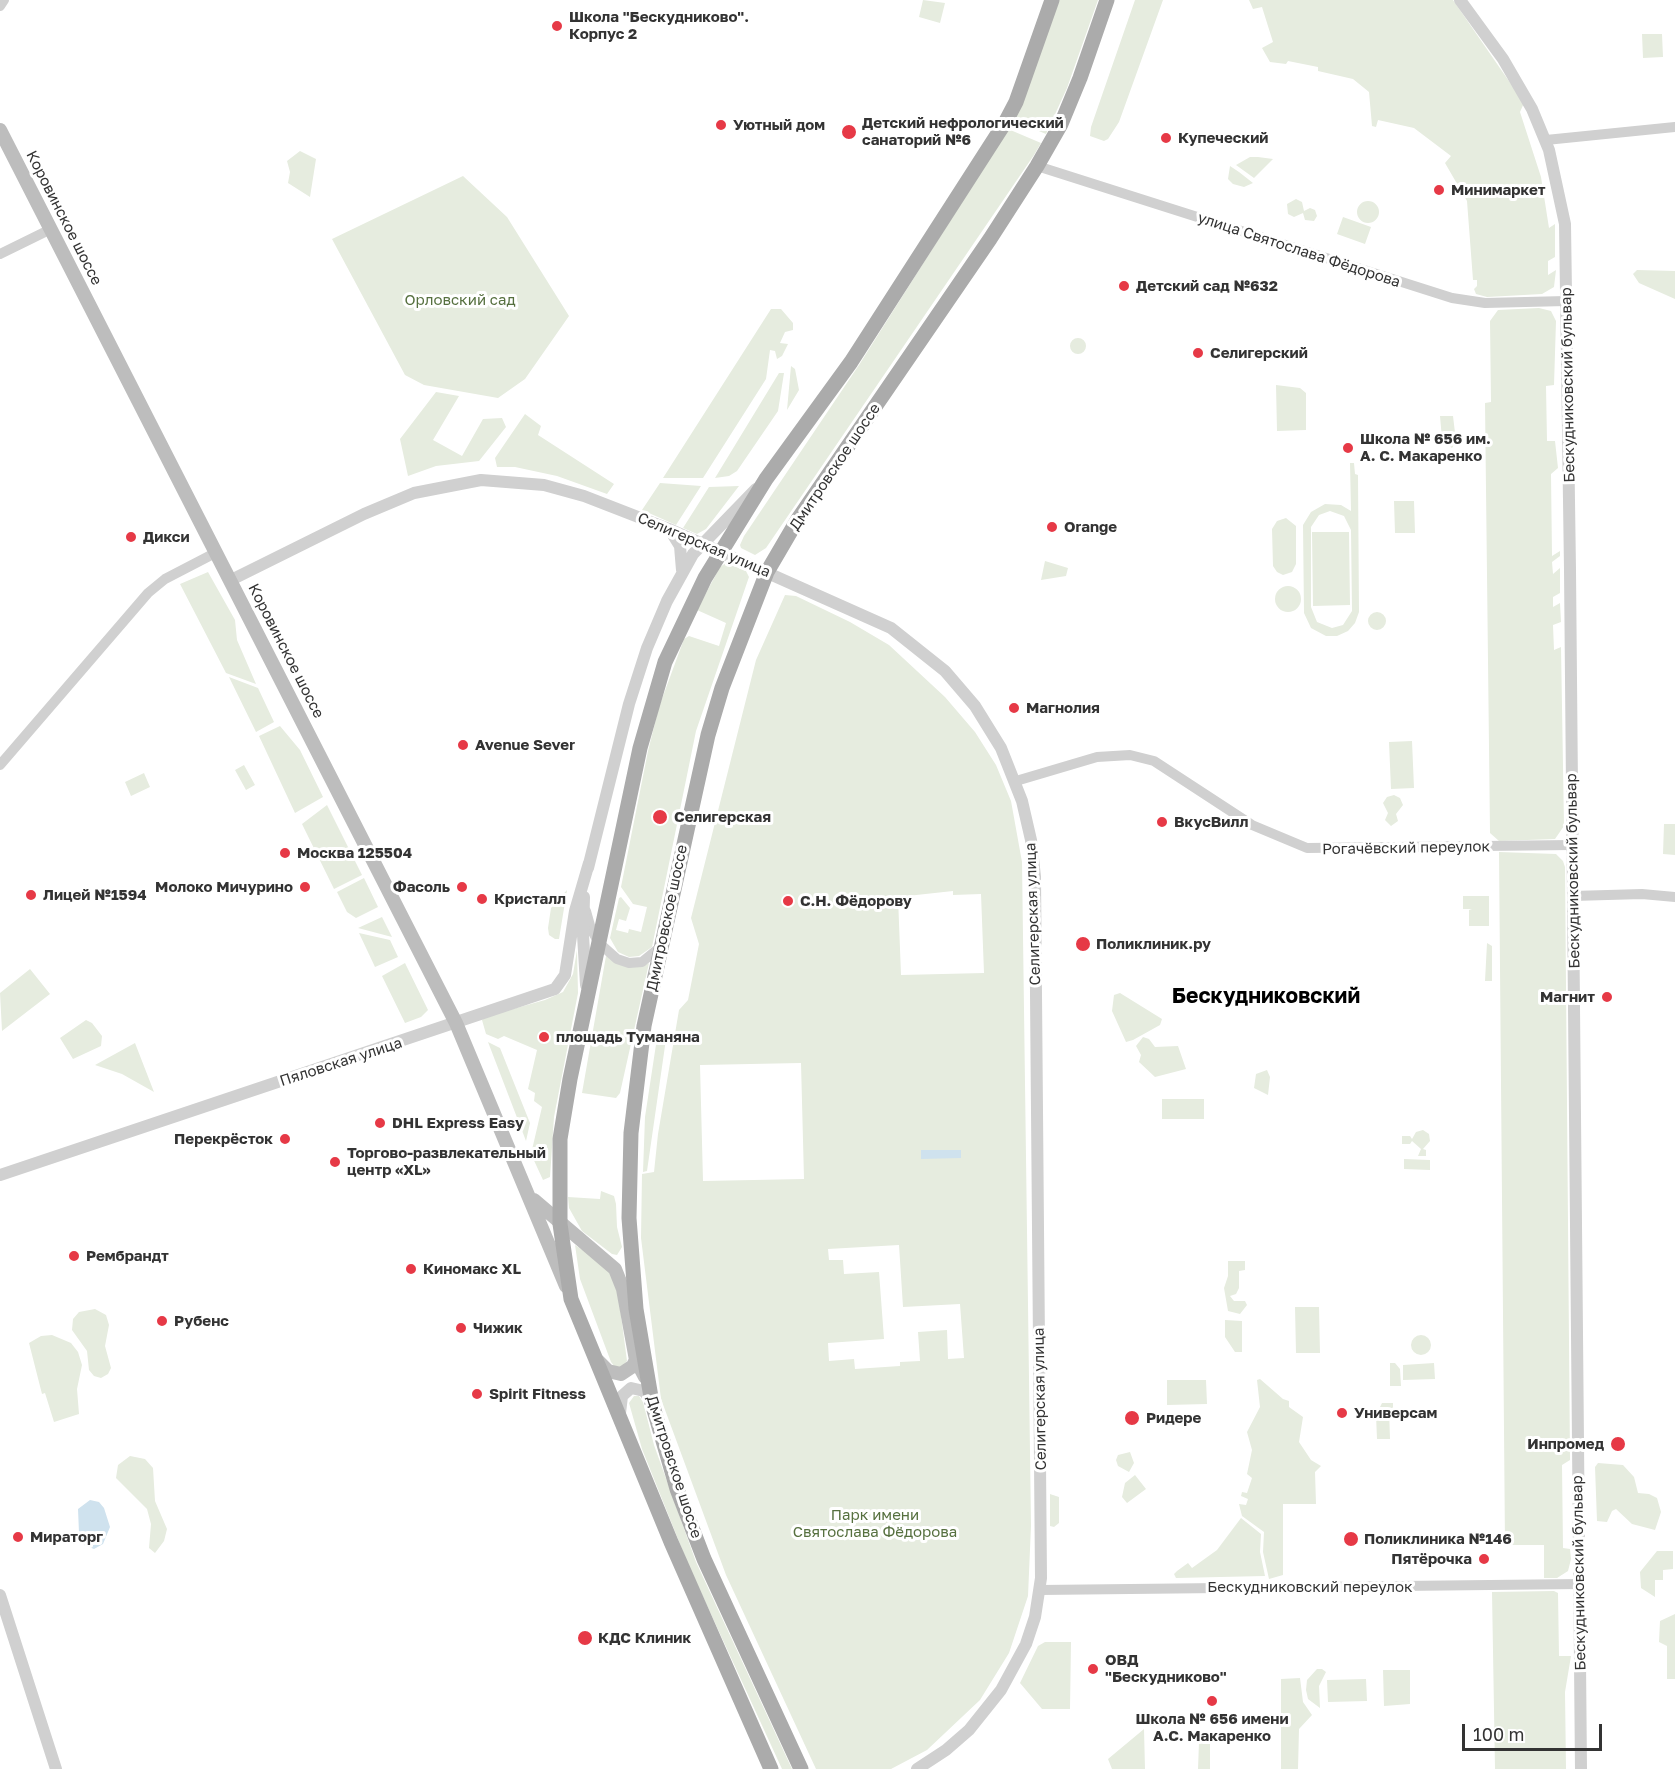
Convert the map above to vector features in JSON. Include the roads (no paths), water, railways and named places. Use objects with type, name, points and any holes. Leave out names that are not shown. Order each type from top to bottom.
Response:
[{"type":"main road","name":"Дмитровское шоссе","points":[[771,1769],[671,1542],[571,1299],[560,1224],[560,1139],[648,711],[687,610],[766,479],[851,362],[1006,121],[1016,102],[1052,0]]},
{"type":"main road","name":"Дмитровское шоссе","points":[[638,1353],[630,1244],[631,1133],[642,1037],[708,735],[726,677],[767,572],[798,519],[984,249],[1037,166],[1065,115],[1107,0]]},
{"type":"main road","name":"Коровинское шоссе","points":[[0,130],[456,1023],[529,1193],[571,1299]]},
{"type":"main road","name":"Коровинское шоссе","points":[[529,1193],[540,1207],[560,1224]]},
{"type":"main road","name":"Дмитровское шоссе","points":[[560,1224],[599,1253],[615,1269],[623,1289],[651,1403],[677,1489],[704,1559],[801,1769]]},
{"type":"main road","points":[[598,1361],[608,1371],[618,1375],[628,1371],[638,1353]]},
{"type":"street","points":[[0,6],[4,0]]},
{"type":"street","name":"Бескудниковский бульвар","points":[[1460,0],[1486,33],[1518,83],[1546,140],[1565,224],[1581,1769]]},
{"type":"street","points":[[1546,140],[1675,128]]},
{"type":"street","name":"улица Святослава Фёдорова","points":[[1037,166],[1452,298],[1485,303],[1566,301]]},
{"type":"street","points":[[0,254],[51,229]]},
{"type":"street","points":[[586,1010],[584,902],[589,863],[629,704],[647,648],[682,571],[702,544],[766,479]]},
{"type":"street","name":"Селигерская улица","points":[[231,580],[364,514],[414,493],[464,481],[523,482],[564,490],[669,529],[891,627],[931,658],[975,706],[1001,748],[1016,781],[1031,840],[1035,877],[1040,1590],[1026,1644],[994,1701],[956,1742],[917,1769]]},
{"type":"street","points":[[669,529],[680,546],[682,571]]},
{"type":"street","points":[[0,765],[148,592],[165,579],[217,552]]},
{"type":"street","name":"Рогачёвский переулок","points":[[1016,781],[1097,757],[1121,754],[1139,756],[1154,761],[1252,825],[1307,848],[1322,850],[1572,845]]},
{"type":"street","name":"Пяловская улица","points":[[0,1175],[456,1023],[489,1009],[543,996],[561,984],[568,962],[575,910],[589,863]]},
{"type":"street","points":[[1573,896],[1642,894],[1675,897]]},
{"type":"street","points":[[584,902],[591,929],[599,943],[617,959],[636,963],[654,955],[663,939]]},
{"type":"street","points":[[621,1419],[619,1404],[627,1389],[640,1389],[648,1395],[651,1403]]},
{"type":"street","name":"Бескудниковский переулок","points":[[1040,1590],[1580,1584]]},
{"type":"street","points":[[0,1594],[56,1769]]},
{"type":"water","points":[[921,1150],[961,1150],[961,1158],[921,1159]]},
{"type":"water","points":[[90,1500],[99,1502],[104,1508],[110,1527],[103,1544],[94,1549],[84,1545],[79,1533],[78,1509]]},
{"type":"place","name":"Школа \"Бескудниково\". Корпус 2","points":[[557,26]]},
{"type":"place","name":"Уютный дом","points":[[721,125]]},
{"type":"place","name":"Детский нефрологический санаторий №6","points":[[849,132]]},
{"type":"place","name":"Купеческий","points":[[1166,138]]},
{"type":"place","name":"Минимаркет","points":[[1439,190]]},
{"type":"place","name":"Детский сад №632","points":[[1124,286]]},
{"type":"place","name":"Селигерский","points":[[1198,353]]},
{"type":"place","name":"Школа № 656 им. А. С. Макаренко","points":[[1348,448]]},
{"type":"place","name":"Orange","points":[[1052,527]]},
{"type":"place","name":"Дикси","points":[[131,537]]},
{"type":"place","name":"Магнолия","points":[[1014,708]]},
{"type":"place","name":"Avenue Sever","points":[[463,745]]},
{"type":"place","name":"Селигерская","points":[[660,817]]},
{"type":"place","name":"ВкусВилл","points":[[1162,822]]},
{"type":"place","name":"Москва 125504","points":[[285,853]]},
{"type":"place","name":"Молоко Мичурино","points":[[305,887]]},
{"type":"place","name":"Фасоль","points":[[462,887]]},
{"type":"place","name":"Лицей №1594","points":[[31,895]]},
{"type":"place","name":"Кристалл","points":[[482,899]]},
{"type":"place","name":"С.Н. Фёдорову","points":[[788,901]]},
{"type":"place","name":"Поликлиник.ру","points":[[1083,944]]},
{"type":"place","name":"Магнит","points":[[1607,997]]},
{"type":"place","name":"площадь Туманяна","points":[[544,1037]]},
{"type":"place","name":"DHL Express Easy","points":[[380,1123]]},
{"type":"place","name":"Перекрёсток","points":[[285,1139]]},
{"type":"place","name":"Торгово-развлекательный центр «XL»","points":[[335,1162]]},
{"type":"place","name":"Рембрандт","points":[[74,1256]]},
{"type":"place","name":"Киномакс XL","points":[[411,1269]]},
{"type":"place","name":"Рубенс","points":[[162,1321]]},
{"type":"place","name":"Чижик","points":[[461,1328]]},
{"type":"place","name":"Spirit Fitness","points":[[477,1394]]},
{"type":"place","name":"Универсам","points":[[1342,1413]]},
{"type":"place","name":"Ридере","points":[[1132,1418]]},
{"type":"place","name":"Инпромед","points":[[1618,1444]]},
{"type":"place","name":"Мираторг","points":[[18,1537]]},
{"type":"place","name":"Поликлиника №146","points":[[1351,1539]]},
{"type":"place","name":"Пятёрочка","points":[[1484,1559]]},
{"type":"place","name":"КДС Клиник","points":[[585,1638]]},
{"type":"place","name":"ОВД \"Бескудниково\"","points":[[1093,1669]]},
{"type":"place","name":"Школа № 656 имени А.С. Макаренко","points":[[1212,1701]]},
{"type":"district","name":"Бескудниковский","points":[[1266,996]]},
{"type":"park label","name":"Орловский сад","points":[[460,300]]},
{"type":"park label","name":"Парк имени Святослава Фёдорова","points":[[875,1524]]}]
